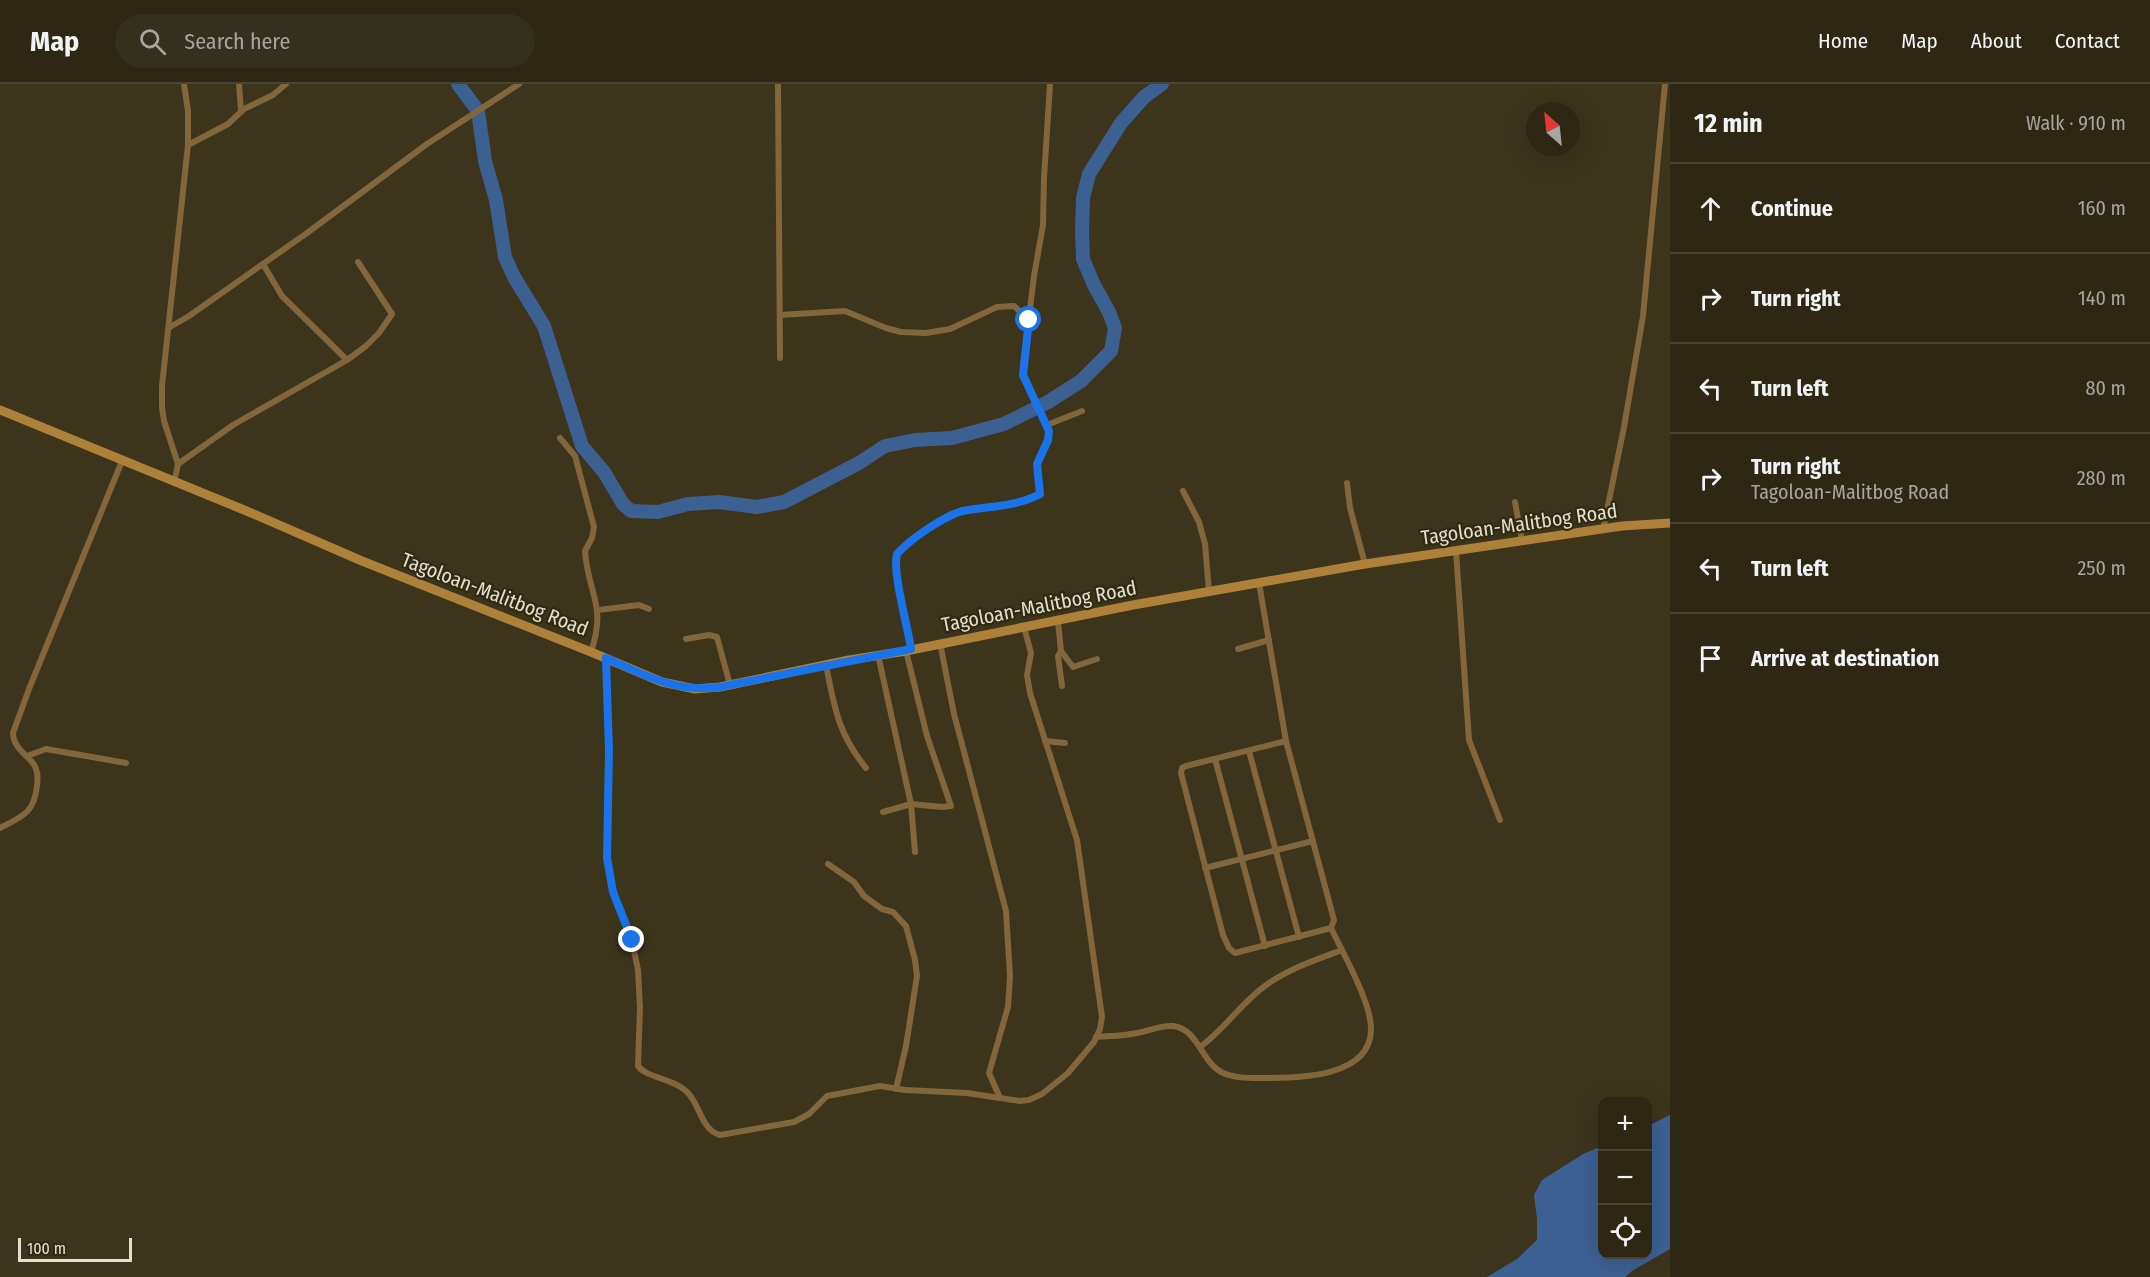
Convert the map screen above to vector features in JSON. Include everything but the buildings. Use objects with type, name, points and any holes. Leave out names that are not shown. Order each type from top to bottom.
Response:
[{"type":"main road","name":"Tagoloan-Malitbog Road","points":[[0,410],[362,561],[678,687],[708,689],[1209,591],[1365,564],[1603,530],[1670,523]]},
{"type":"street","points":[[174,483],[178,464],[162,407],[162,386],[188,145],[188,111],[184,84]]},
{"type":"street","points":[[239,84],[241,111]]},
{"type":"street","points":[[188,145],[228,124],[241,111],[273,95],[286,84]]},
{"type":"street","points":[[170,327],[263,264],[427,144],[519,84]]},
{"type":"street","points":[[778,84],[780,358]]},
{"type":"street","points":[[883,812],[911,804],[951,806],[927,736],[908,650],[895,561],[897,554],[935,523],[950,515],[1019,502],[1040,494],[1037,464],[1049,435],[1047,425],[1023,371],[1034,276],[1043,225],[1050,84]]},
{"type":"street","points":[[1603,530],[1643,316],[1665,84]]},
{"type":"street","points":[[178,464],[233,426],[347,360],[366,346],[392,314],[358,262]]},
{"type":"street","points":[[263,264],[282,296],[347,360]]},
{"type":"street","points":[[780,315],[845,311],[879,326],[915,334],[950,329],[997,307],[1014,306],[1029,320]]},
{"type":"street","points":[[1047,425],[1082,411]]},
{"type":"street","points":[[560,438],[575,456],[594,531],[585,551],[598,610],[597,634],[591,652]]},
{"type":"street","points":[[0,828],[28,811],[34,803],[38,775],[35,766],[13,740],[13,733],[122,461]]},
{"type":"street","points":[[1347,483],[1350,507],[1365,564]]},
{"type":"street","points":[[1183,491],[1199,522],[1205,544],[1209,591]]},
{"type":"street","points":[[1515,502],[1522,541]]},
{"type":"street","points":[[1456,551],[1469,740],[1500,820]]},
{"type":"street","points":[[1096,1037],[1135,1034],[1173,1026],[1190,1034],[1219,1071],[1244,1078],[1291,1078],[1324,1074],[1358,1059],[1370,1040],[1371,1028],[1367,1008],[1331,928],[1334,920],[1286,741],[1259,584]]},
{"type":"street","points":[[598,610],[639,605],[649,609]]},
{"type":"street","points":[[1058,621],[1061,651],[1073,666],[1097,659]]},
{"type":"street","points":[[606,658],[609,751],[607,858],[613,892],[632,940],[638,970],[640,1008],[638,1066],[640,1070],[668,1080],[687,1091],[709,1129],[720,1134],[794,1122],[805,1117],[822,1099],[831,1095],[880,1086],[968,1093],[1020,1101],[1029,1100],[1042,1094],[1068,1073],[1096,1037],[1102,1017],[1077,840],[1033,705],[1027,675],[1031,658],[1024,627]]},
{"type":"street","points":[[686,639],[709,635],[717,638],[730,685]]},
{"type":"street","points":[[1238,649],[1269,640]]},
{"type":"street","points":[[940,643],[954,714],[1006,911],[1010,976],[1008,1007],[989,1072],[1000,1098]]},
{"type":"street","points":[[1061,651],[1058,656],[1062,686]]},
{"type":"street","points":[[878,655],[911,804],[915,852]]},
{"type":"street","points":[[826,665],[839,724],[866,768]]},
{"type":"street","points":[[1045,741],[1065,743]]},
{"type":"street","points":[[1286,741],[1186,766],[1181,770],[1223,935],[1229,948],[1235,953],[1331,928]]},
{"type":"street","points":[[27,756],[46,749],[126,762]]},
{"type":"street","points":[[1249,751],[1299,937]]},
{"type":"street","points":[[1215,759],[1265,946]]},
{"type":"street","points":[[1205,868],[1313,841]]},
{"type":"street","points":[[828,864],[854,882],[864,897],[882,909],[893,912],[906,926],[917,976],[906,1046],[896,1089]]},
{"type":"street","points":[[1200,1047],[1224,1028],[1266,985],[1296,968],[1342,950]]},
{"type":"water","points":[[1670,1115],[1670,1249],[1625,1277],[1487,1277],[1517,1259],[1537,1240],[1534,1195],[1542,1180],[1583,1154],[1598,1148],[1598,1259],[1652,1259],[1652,1124]]},
{"type":"waterway","points":[[458,84],[478,111],[485,161],[496,200],[505,257],[514,277],[544,326],[582,446],[604,472],[623,504],[631,511],[658,512],[688,504],[719,502],[757,507],[784,502],[859,463],[885,446],[915,440],[952,438],[1004,424],[1048,402],[1081,381],[1111,351],[1115,328],[1083,259],[1083,198],[1089,174],[1121,123],[1144,97],[1162,84]]},
{"type":"route","points":[[632,940],[613,892],[607,858],[609,751],[606,658],[678,687],[708,689],[911,649],[897,578],[895,561],[897,554],[935,523],[950,515],[1029,500],[1040,494],[1037,464],[1048,440],[1049,431],[1023,375],[1029,320]]}]
